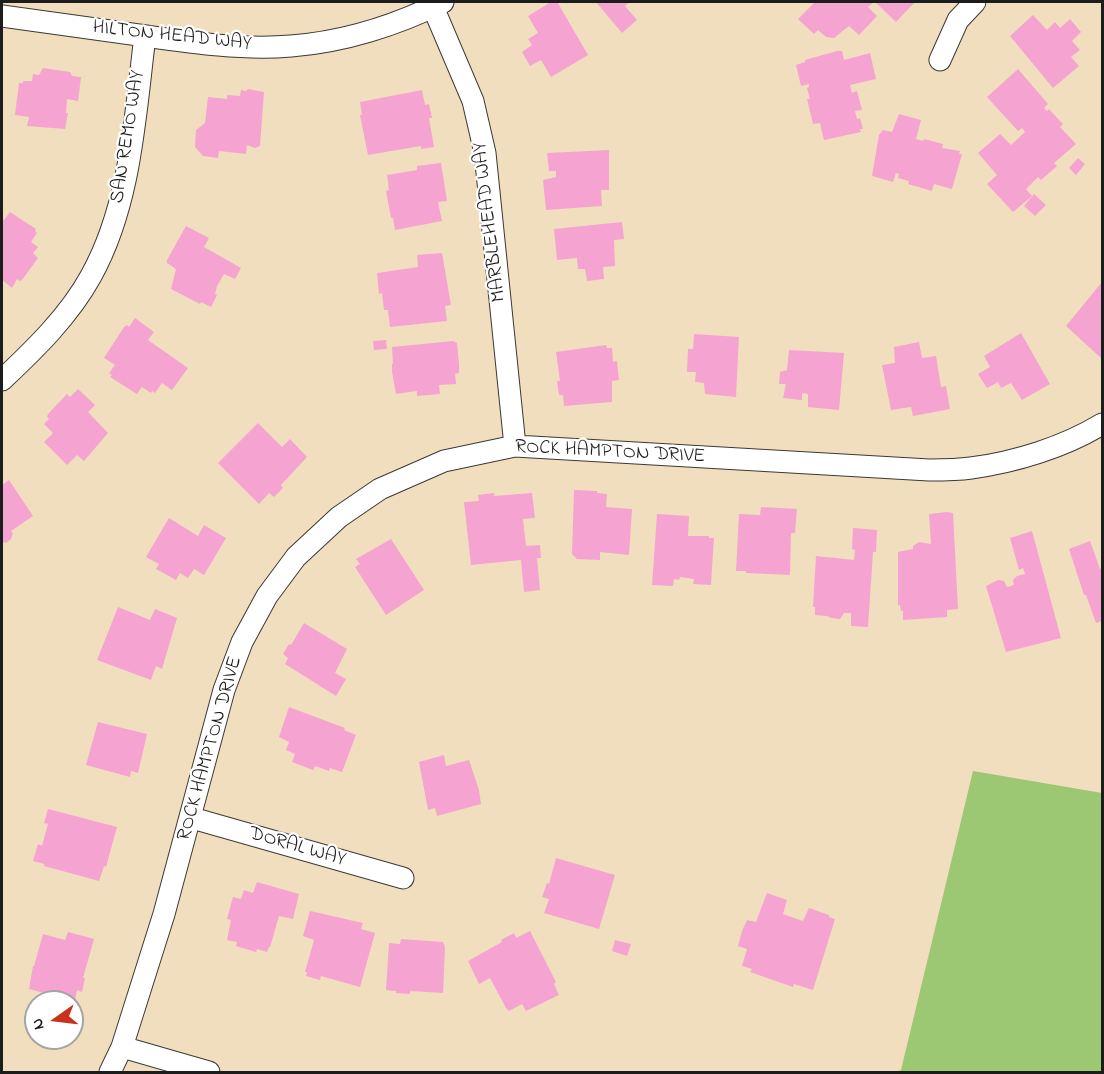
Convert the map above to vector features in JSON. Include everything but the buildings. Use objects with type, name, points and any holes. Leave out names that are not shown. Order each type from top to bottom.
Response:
[{"type":"street","points":[[940,60],[958,20],[975,2]]},
{"type":"street","name":"HILTON HEAD WAY","points":[[2,16],[198,44],[257,47],[292,46],[337,39],[390,24],[438,4]]},
{"type":"street","name":"MARBLEHEAD WAY","points":[[438,4],[473,101],[484,153],[515,446]]},
{"type":"street","name":"SAN REMO WAY","points":[[2,380],[61,320],[91,276],[106,244],[121,201],[134,125],[145,36]]},
{"type":"street","name":"ROCK HAMPTON DRIVE","points":[[110,1072],[122,1047],[164,914],[192,818],[224,690],[242,642],[267,596],[296,557],[339,517],[380,489],[444,461],[515,446],[929,470],[970,468],[1052,447],[1102,424]]},
{"type":"street","name":"DORAL WAY","points":[[192,818],[403,878]]},
{"type":"street","points":[[122,1047],[208,1072]]},
{"type":"green space","points":[[973,771],[1102,793],[1102,1072],[896,1072],[901,1070]]}]
